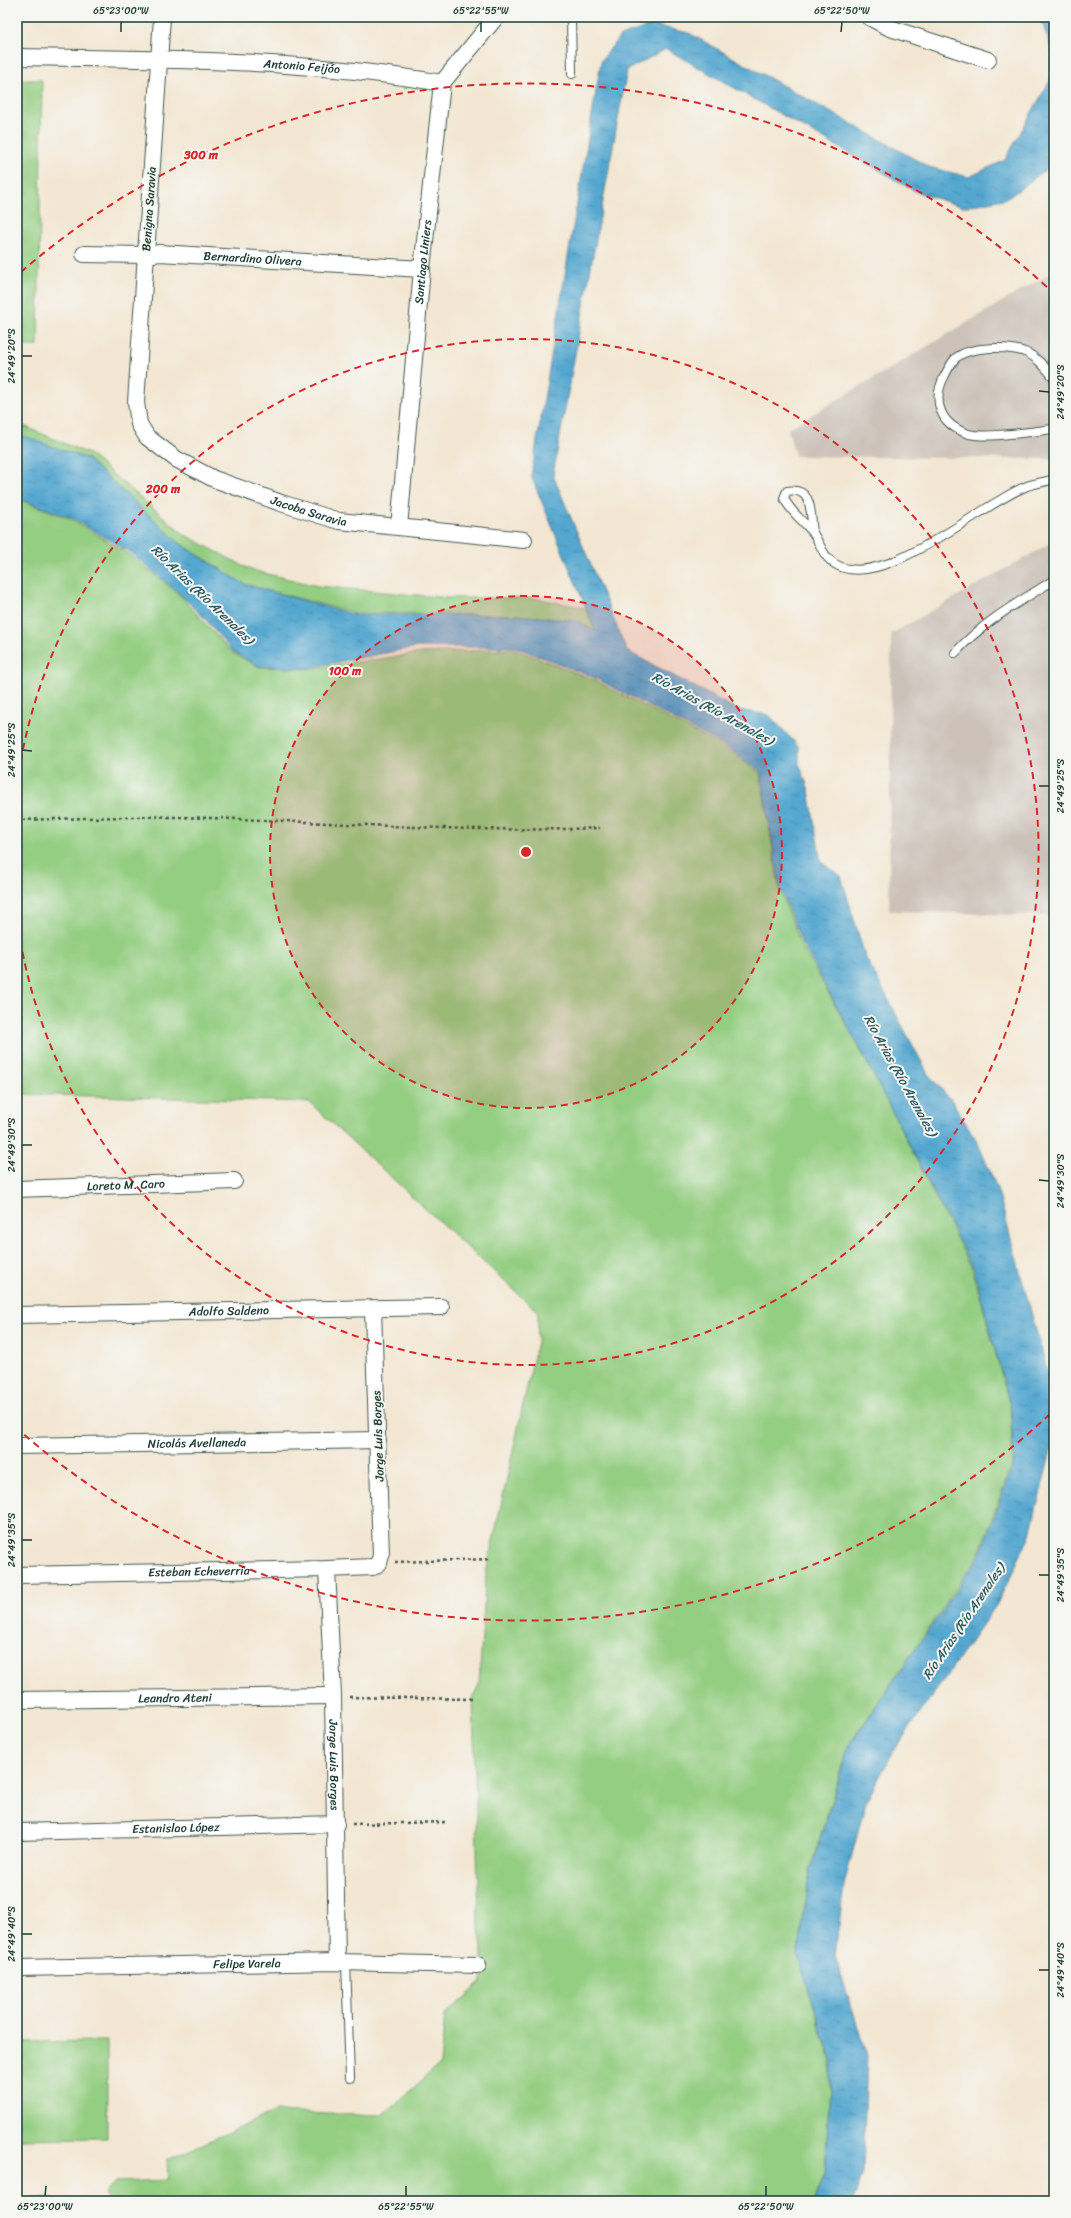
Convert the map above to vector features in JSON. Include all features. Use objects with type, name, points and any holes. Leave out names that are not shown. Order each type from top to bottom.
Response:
[{"type":"street","name":"Benigna Saravia","points":[[136,402],[161,59],[162,17]]},
{"type":"street","points":[[442,83],[496,17]]},
{"type":"street","points":[[869,17],[890,28],[988,60]]},
{"type":"street","name":"Antonio Feijóo","points":[[17,57],[161,59],[319,68],[396,75],[442,83]]},
{"type":"street","name":"Santiago Liniers","points":[[399,527],[422,269],[442,83]]},
{"type":"street","name":"Bernardino Olivera","points":[[84,254],[146,255],[160,253],[422,269]]},
{"type":"street","name":"Jacoba Saravia","points":[[136,402],[139,424],[147,437],[176,459],[214,479],[339,521],[524,540]]},
{"type":"street","name":"Loreto M. Caro","points":[[17,1189],[234,1181]]},
{"type":"street","name":"Adolfo Saldeno","points":[[17,1315],[441,1307]]},
{"type":"street","name":"Jorge Luis Borges","points":[[373,1309],[381,1555],[379,1563]]},
{"type":"street","name":"Nicolás Avellaneda","points":[[17,1446],[378,1440]]},
{"type":"street","name":"Esteban Echeverría","points":[[17,1575],[327,1569],[373,1567],[379,1563]]},
{"type":"street","name":"Jorge Luis Borges","points":[[327,1569],[342,1962]]},
{"type":"street","name":"Leandro Ateni","points":[[17,1700],[333,1696]]},
{"type":"street","name":"Estanislao López","points":[[17,1832],[336,1824]]},
{"type":"street","name":"Felipe Varela","points":[[17,1968],[342,1962],[478,1965]]},
{"type":"lane","points":[[571,17],[572,74]]},
{"type":"lane","points":[[1054,378],[1043,364],[1026,352],[1009,348],[991,348],[967,352],[956,358],[942,380],[938,394],[939,406],[945,419],[955,429],[970,434],[1054,429]]},
{"type":"lane","points":[[812,532],[809,506],[805,494],[797,490],[787,491],[784,498],[788,506],[812,532],[827,559],[835,565],[847,570],[869,569],[899,561],[1027,486],[1054,480]]},
{"type":"lane","points":[[955,653],[969,638],[1007,609],[1054,580]]},
{"type":"lane","points":[[342,1962],[350,2078]]},
{"type":"path","points":[[17,820],[172,817],[416,828],[532,831],[600,828]]},
{"type":"path","points":[[379,1563],[491,1559]]},
{"type":"path","points":[[333,1696],[473,1699]]},
{"type":"path","points":[[336,1824],[448,1822]]},
{"type":"shaded area","points":[[1054,271],[1054,459],[795,456],[788,429]]},
{"type":"shaded area","points":[[1054,541],[1054,916],[889,911],[891,634]]},
{"type":"green space","points":[[17,80],[42,80],[38,346],[17,346]]},
{"type":"green space","points":[[17,423],[89,454],[185,535],[251,570],[318,586],[449,598],[534,598],[585,608],[595,631],[577,621],[517,615],[355,613],[244,584],[180,543],[87,458],[17,435]]},
{"type":"green space","points":[[17,499],[71,519],[129,554],[178,593],[232,653],[259,667],[307,669],[422,653],[514,649],[592,679],[725,748],[760,773],[779,888],[802,947],[858,1045],[973,1271],[1010,1407],[1013,1461],[978,1556],[848,1746],[810,1870],[798,1957],[831,2062],[825,2174],[814,2201],[108,2201],[104,2194],[116,2182],[168,2180],[167,2160],[274,2112],[382,2116],[440,2064],[445,2015],[482,1982],[482,1947],[479,1928],[473,1699],[479,1684],[486,1573],[537,1342],[538,1312],[309,1102],[17,1094]]},
{"type":"green space","points":[[107,2041],[107,2138],[17,2139],[17,2042]]},
{"type":"green space","points":[[49,2197],[60,2201],[17,2201],[17,2199]]},
{"type":"water","points":[[1035,17],[1054,17],[1054,57],[1043,25]]},
{"type":"water","name":"Río Arias (Río Arenales)","points":[[653,25],[689,33],[929,167],[969,177],[1005,160],[1054,73],[1054,155],[1045,170],[1008,198],[963,207],[917,192],[666,49],[627,70],[553,475],[627,651],[738,710],[769,715],[799,747],[799,763],[809,790],[821,862],[841,876],[865,956],[928,1074],[952,1101],[977,1141],[997,1188],[1054,1395],[1054,1439],[1029,1538],[997,1604],[893,1752],[866,1802],[844,1885],[835,1956],[867,2055],[863,2174],[853,2201],[815,2201],[825,2175],[832,2062],[798,1957],[810,1871],[849,1746],[979,1557],[1014,1462],[1011,1408],[974,1270],[858,1045],[803,945],[780,887],[761,772],[725,746],[593,677],[515,647],[417,647],[307,668],[259,666],[233,652],[206,620],[178,592],[130,552],[72,518],[17,498],[17,435],[21,435],[87,459],[179,543],[244,584],[355,615],[517,615],[577,621],[596,632],[531,476],[601,61],[620,36]]}]
